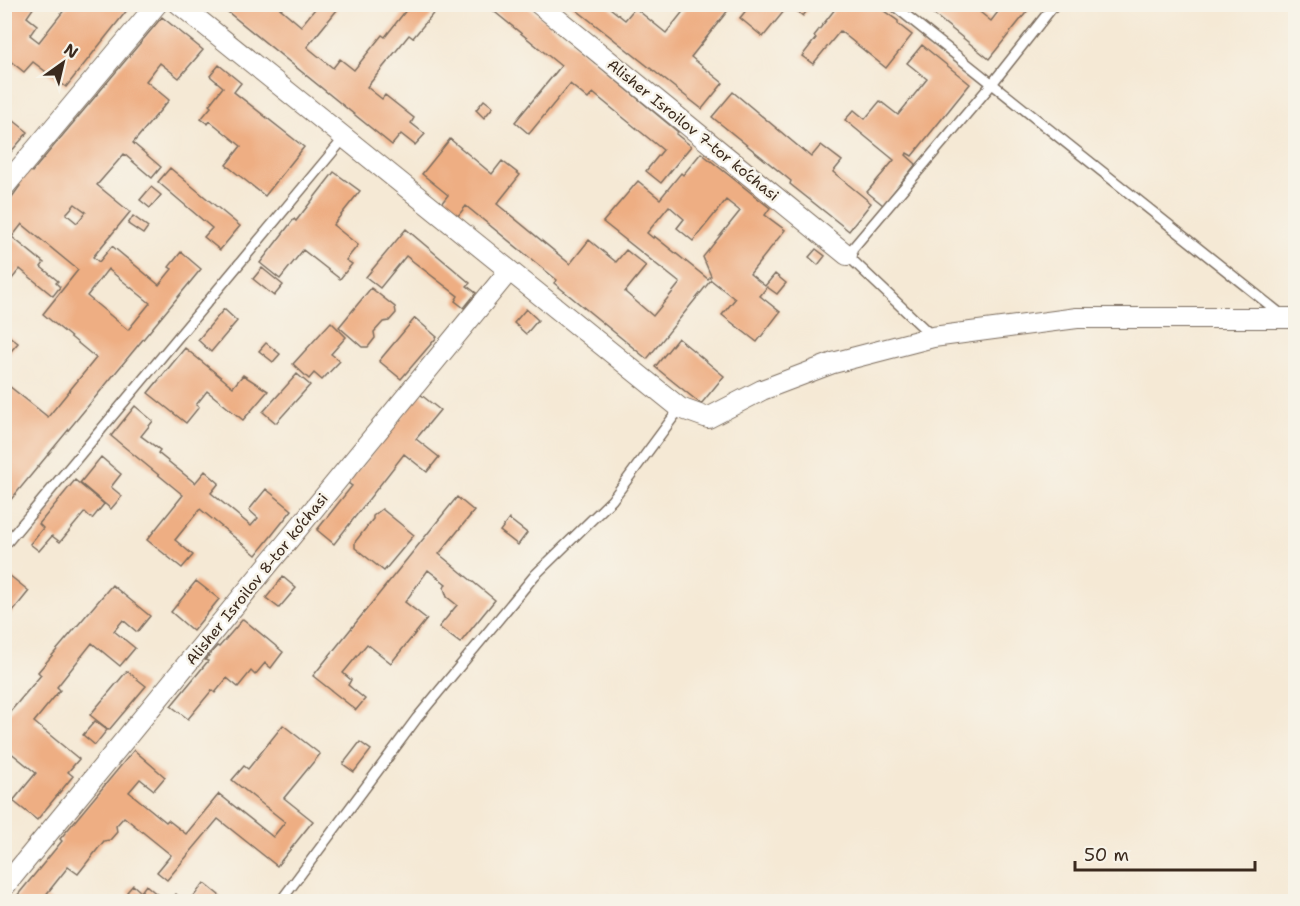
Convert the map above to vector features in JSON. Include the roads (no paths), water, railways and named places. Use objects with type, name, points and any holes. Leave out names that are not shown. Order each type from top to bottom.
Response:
[{"type":"street","points":[[4,187],[157,4]]},
{"type":"street","points":[[178,4],[345,136],[680,408],[708,418],[762,390],[833,363],[933,337],[1077,318],[1291,318]]},
{"type":"street","name":"Alisher Isroilov 7-tor ko‘chasi","points":[[539,4],[848,255]]},
{"type":"street","name":"Alisher Isroilov 8-tor ko‘chasi","points":[[4,887],[509,271]]},
{"type":"lane","points":[[892,4],[991,85],[1291,318]]},
{"type":"lane","points":[[933,337],[848,255],[991,85],[1055,4]]},
{"type":"lane","points":[[4,546],[345,136]]},
{"type":"lane","points":[[280,902],[417,718],[535,575],[612,500],[680,408]]}]
